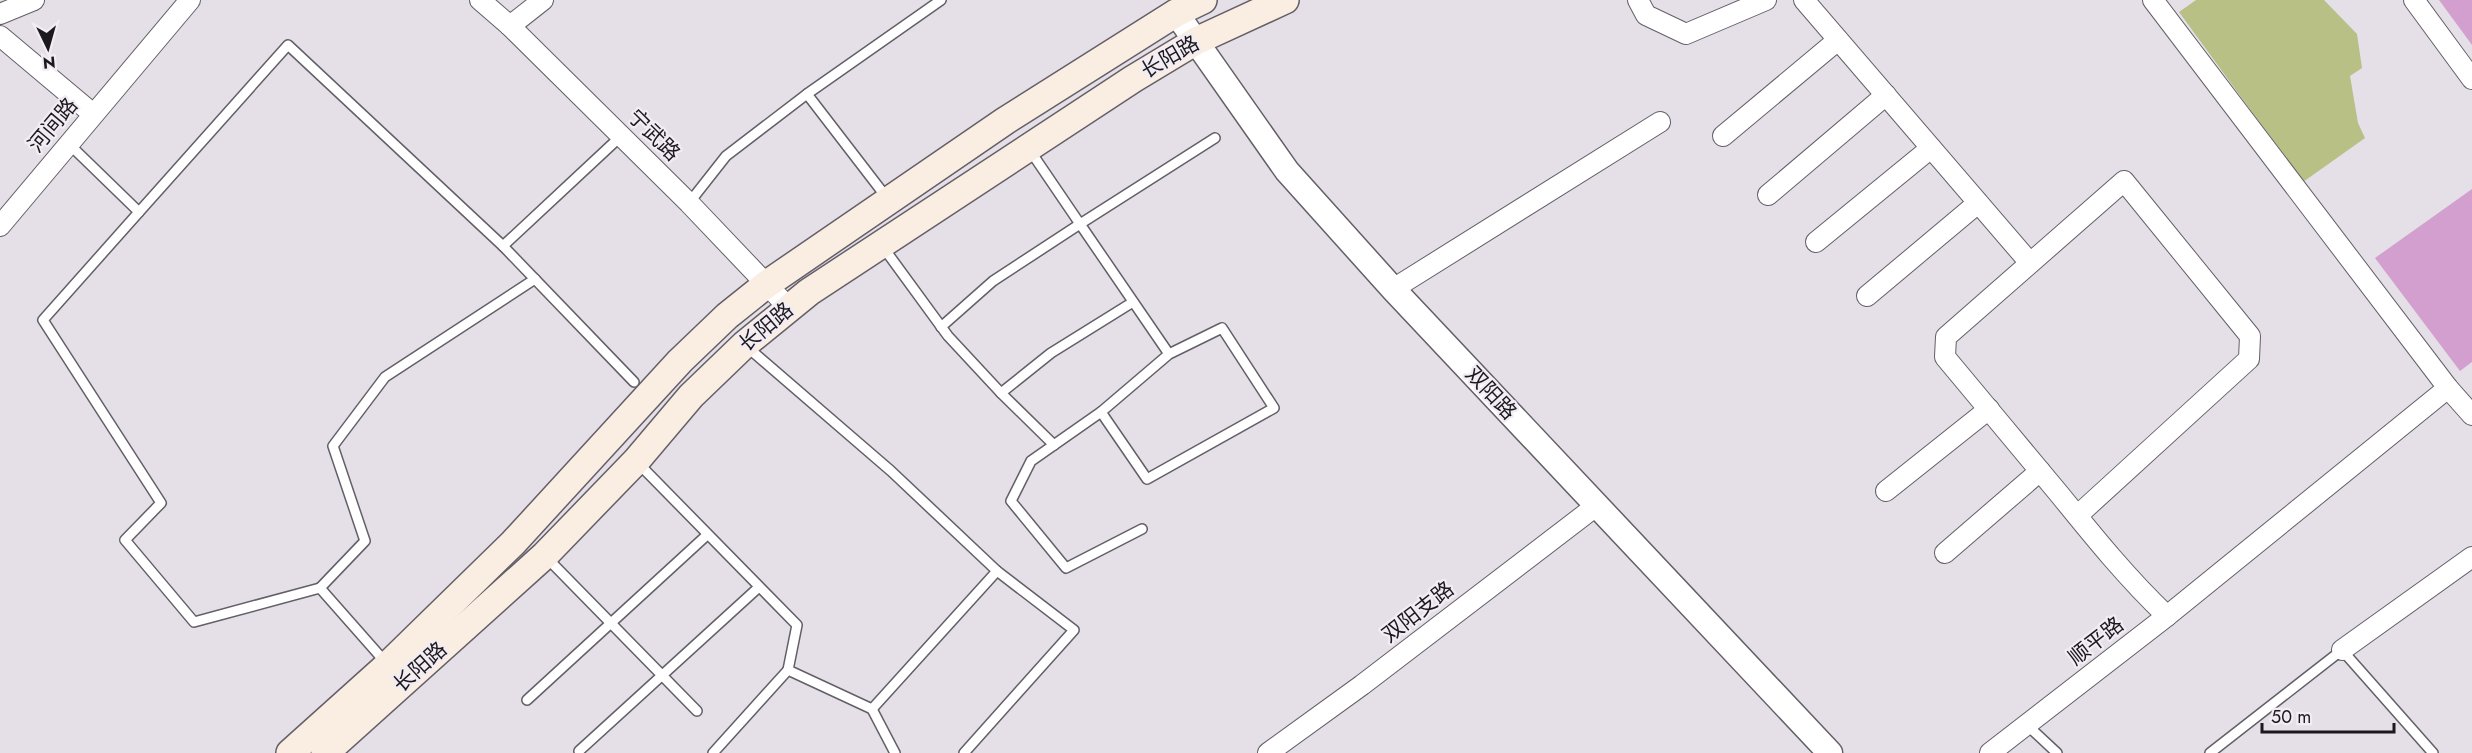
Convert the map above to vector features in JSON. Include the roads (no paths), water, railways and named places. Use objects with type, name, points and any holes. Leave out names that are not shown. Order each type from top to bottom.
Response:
[{"type":"main road","name":"长阳路","points":[[290,753],[388,665],[513,543],[680,361],[727,316],[767,284],[1005,121],[1174,9],[1203,0]]},
{"type":"main road","name":"长阳路","points":[[325,753],[544,555],[636,461],[691,396],[744,345],[809,292],[1028,147],[1196,41],[1284,0]]},
{"type":"street","points":[[0,14],[34,0]]},
{"type":"street","name":"河间路","points":[[0,226],[190,0]]},
{"type":"street","name":"宁武路","points":[[480,0],[510,26],[689,203],[789,308]]},
{"type":"street","points":[[510,26],[543,0]]},
{"type":"street","points":[[1638,0],[1646,15],[1686,34],[1766,0]]},
{"type":"street","points":[[1804,0],[2030,263]]},
{"type":"street","points":[[2414,0],[2472,80]]},
{"type":"street","points":[[2160,2],[2448,388],[2472,415]]},
{"type":"street","name":"双阳路","points":[[1174,9],[1287,171],[1596,506],[1830,753]]},
{"type":"street","points":[[0,36],[93,114]]},
{"type":"street","points":[[1723,136],[1838,40]]},
{"type":"street","points":[[1768,195],[1886,95]]},
{"type":"street","points":[[1394,289],[1660,122]]},
{"type":"street","points":[[1816,242],[1931,148]]},
{"type":"street","points":[[2077,516],[2249,359],[2250,336],[2124,181],[1946,337],[1945,357],[1989,409],[2077,516],[2138,589],[2167,616]]},
{"type":"street","points":[[1867,296],[1978,202]]},
{"type":"street","name":"顺平路","points":[[1990,753],[2167,616],[2448,388]]},
{"type":"street","points":[[1886,491],[1989,409]]},
{"type":"street","points":[[1945,553],[2040,471]]},
{"type":"street","name":"双阳支路","points":[[1268,753],[1362,685],[1596,506]]},
{"type":"street","points":[[2342,650],[2472,557]]},
{"type":"lane","points":[[689,203],[726,156],[807,94],[937,1]]},
{"type":"lane","points":[[535,279],[385,377],[333,446],[365,541],[320,588],[194,622],[125,540],[161,503],[43,320],[288,45],[503,246],[535,279],[634,382]]},
{"type":"lane","points":[[807,94],[889,200]]},
{"type":"lane","points":[[503,246],[621,136]]},
{"type":"lane","points":[[940,327],[993,281],[1215,138]]},
{"type":"lane","points":[[69,144],[139,212]]},
{"type":"lane","points":[[1028,147],[1168,354]]},
{"type":"lane","points":[[882,245],[940,327],[1001,393],[1054,445]]},
{"type":"lane","points":[[1001,393],[1052,352],[1133,302]]},
{"type":"lane","points":[[1101,412],[1147,479],[1274,408],[1222,328],[1168,354],[1101,412],[1031,461],[1011,501],[1066,568],[1142,529]]},
{"type":"lane","points":[[744,345],[891,471],[997,571],[1074,630],[964,753]]},
{"type":"lane","points":[[636,461],[797,625],[788,670],[713,753]]},
{"type":"lane","points":[[527,700],[707,535]]},
{"type":"lane","points":[[544,555],[697,711]]},
{"type":"lane","points":[[872,709],[997,571]]},
{"type":"lane","points":[[579,751],[759,587]]},
{"type":"lane","points":[[320,588],[388,665]]},
{"type":"lane","points":[[2210,753],[2342,650],[2433,753]]},
{"type":"lane","points":[[788,670],[872,709],[896,753]]},
{"type":"lane","points":[[2027,725],[2057,753]]}]
